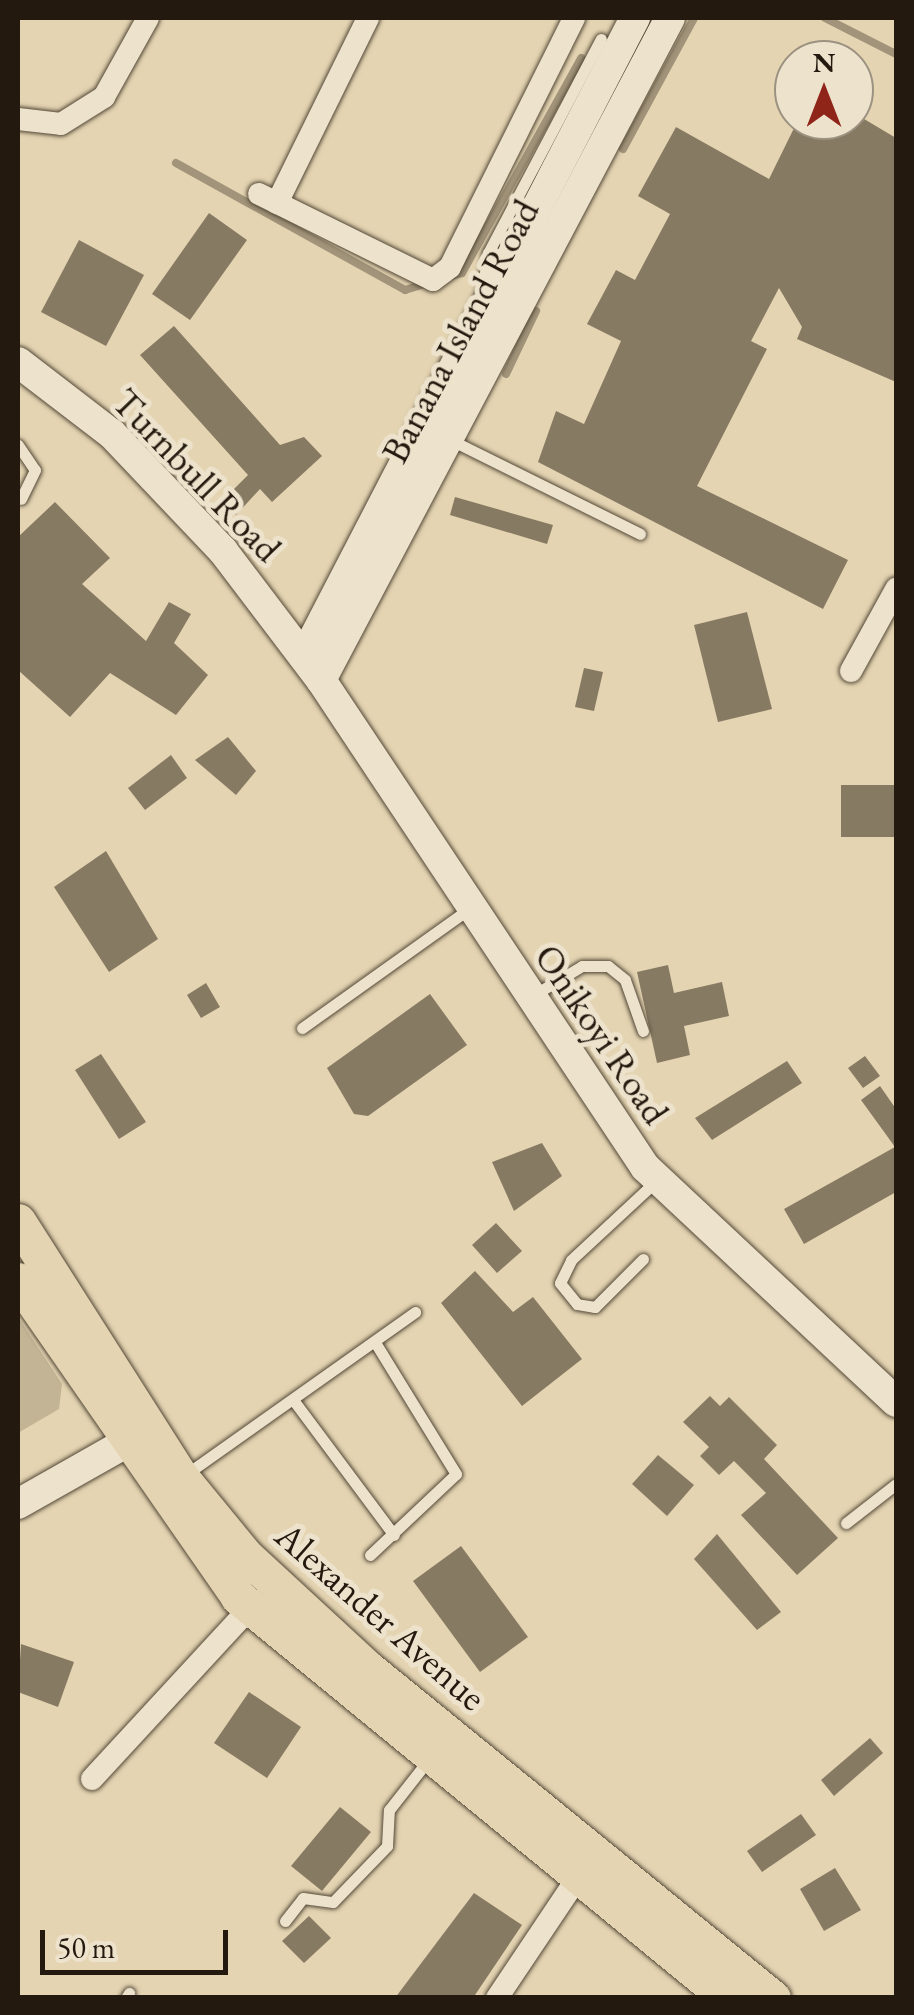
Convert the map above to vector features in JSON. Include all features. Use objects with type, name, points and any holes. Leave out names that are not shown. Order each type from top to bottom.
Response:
[{"type":"main road","name":"Alexander Avenue","points":[[18,1221],[182,1478],[301,1612],[773,1998]]},
{"type":"main road","name":"Alexander Avenue","points":[[18,1280],[124,1444],[250,1608],[727,1998]]},
{"type":"street","points":[[18,119],[61,124],[104,97],[148,18]]},
{"type":"street","points":[[368,18],[268,199],[412,276],[443,274],[574,18]]},
{"type":"street","name":"Banana Island Road","points":[[313,669],[483,314],[635,18]]},
{"type":"street","name":"Banana Island Road","points":[[313,669],[449,439],[670,18]]},
{"type":"street","name":"Turnbull Road","points":[[18,362],[112,434],[223,550],[313,669]]},
{"type":"street","points":[[851,671],[896,589]]},
{"type":"street","name":"Onikoyi Road","points":[[313,669],[528,998],[657,1180],[896,1402]]},
{"type":"street","points":[[18,1504],[124,1444]]},
{"type":"street","points":[[92,1779],[250,1608]]},
{"type":"street","points":[[497,1998],[578,1876]]},
{"type":"lane","points":[[483,314],[476,291],[484,262],[601,39]]},
{"type":"lane","points":[[449,439],[640,534]]},
{"type":"lane","points":[[18,445],[35,470],[21,499]]},
{"type":"lane","points":[[302,1028],[469,909]]},
{"type":"lane","points":[[528,998],[582,966],[608,966],[625,980],[643,1031]]},
{"type":"lane","points":[[642,1259],[595,1307],[577,1304],[560,1283],[570,1260],[657,1180]]},
{"type":"lane","points":[[182,1478],[376,1344],[415,1312]]},
{"type":"lane","points":[[370,1555],[456,1474],[376,1344]]},
{"type":"lane","points":[[294,1401],[394,1535]]},
{"type":"lane","points":[[846,1523],[896,1484]]},
{"type":"lane","points":[[285,1921],[303,1898],[333,1902],[387,1846],[389,1810],[432,1755]]},
{"type":"shaded area","points":[[18,1317],[62,1384],[59,1409],[18,1433]]},
{"type":"building","points":[[874,125],[896,138],[896,382],[797,339],[802,327],[779,288],[751,341],[767,349],[697,486],[848,560],[823,609],[538,462],[556,411],[584,424],[621,341],[587,324],[616,270],[635,280],[670,214],[638,196],[676,127],[769,179],[788,140],[874,140]]},
{"type":"building","points":[[209,213],[247,240],[190,320],[152,294]]},
{"type":"building","points":[[79,240],[144,275],[106,346],[41,312]]},
{"type":"building","points":[[174,326],[280,445],[304,437],[322,456],[272,502],[260,489],[236,515],[221,502],[248,475],[140,355]]},
{"type":"building","points":[[455,497],[553,525],[547,544],[450,515]]},
{"type":"building","points":[[55,502],[110,558],[82,584],[146,641],[169,602],[191,614],[174,643],[208,675],[176,715],[110,673],[70,717],[18,670],[18,537]]},
{"type":"building","points":[[747,612],[772,709],[718,722],[694,625]]},
{"type":"building","points":[[584,668],[603,672],[594,711],[575,707]]},
{"type":"building","points":[[228,737],[256,771],[236,795],[195,760]]},
{"type":"building","points":[[171,755],[187,778],[145,810],[128,788]]},
{"type":"building","points":[[841,785],[896,785],[896,837],[841,837]]},
{"type":"building","points":[[106,851],[158,939],[109,972],[54,887]]},
{"type":"building","points":[[668,965],[674,993],[722,982],[729,1016],[684,1026],[690,1055],[657,1063],[637,972]]},
{"type":"building","points":[[206,983],[220,1007],[201,1018],[187,995]]},
{"type":"building","points":[[430,994],[467,1045],[368,1116],[354,1114],[327,1068]]},
{"type":"building","points":[[101,1054],[146,1122],[119,1139],[75,1070]]},
{"type":"building","points":[[865,1056],[880,1076],[863,1088],[848,1068]]},
{"type":"building","points":[[787,1061],[802,1083],[712,1140],[695,1118]]},
{"type":"building","points":[[880,1086],[896,1109],[896,1192],[804,1244],[784,1209],[895,1147],[861,1100]]},
{"type":"building","points":[[542,1143],[562,1176],[514,1211],[492,1162]]},
{"type":"building","points":[[496,1223],[522,1251],[497,1273],[472,1245]]},
{"type":"building","points":[[475,1271],[513,1312],[533,1297],[582,1359],[522,1406],[441,1303]]},
{"type":"building","points":[[710,1396],[720,1406],[729,1397],[777,1445],[764,1459],[838,1538],[797,1575],[741,1515],[766,1493],[734,1461],[719,1475],[700,1456],[709,1447],[683,1422]]},
{"type":"building","points":[[658,1455],[694,1485],[667,1516],[632,1484]]},
{"type":"building","points":[[717,1534],[781,1612],[757,1630],[694,1559]]},
{"type":"building","points":[[461,1546],[528,1637],[480,1672],[413,1581]]},
{"type":"building","points":[[21,1644],[74,1662],[58,1707],[18,1692]]},
{"type":"building","points":[[249,1692],[301,1727],[267,1778],[214,1743]]},
{"type":"building","points":[[870,1738],[883,1753],[834,1796],[821,1780]]},
{"type":"building","points":[[340,1807],[371,1832],[322,1891],[291,1866]]},
{"type":"building","points":[[801,1814],[816,1835],[762,1872],[747,1851]]},
{"type":"building","points":[[835,1868],[861,1910],[824,1931],[800,1889]]},
{"type":"building","points":[[474,1893],[522,1925],[473,1998],[395,1998]]},
{"type":"building","points":[[309,1916],[331,1938],[304,1963],[282,1941]]},
{"type":"waterway","points":[[623,149],[694,18]]},
{"type":"waterway","points":[[825,18],[896,54]]},
{"type":"waterway","points":[[451,276],[462,273],[581,58]]},
{"type":"waterway","points":[[176,163],[405,290],[428,283]]},
{"type":"waterway","points":[[506,374],[536,311]]}]
